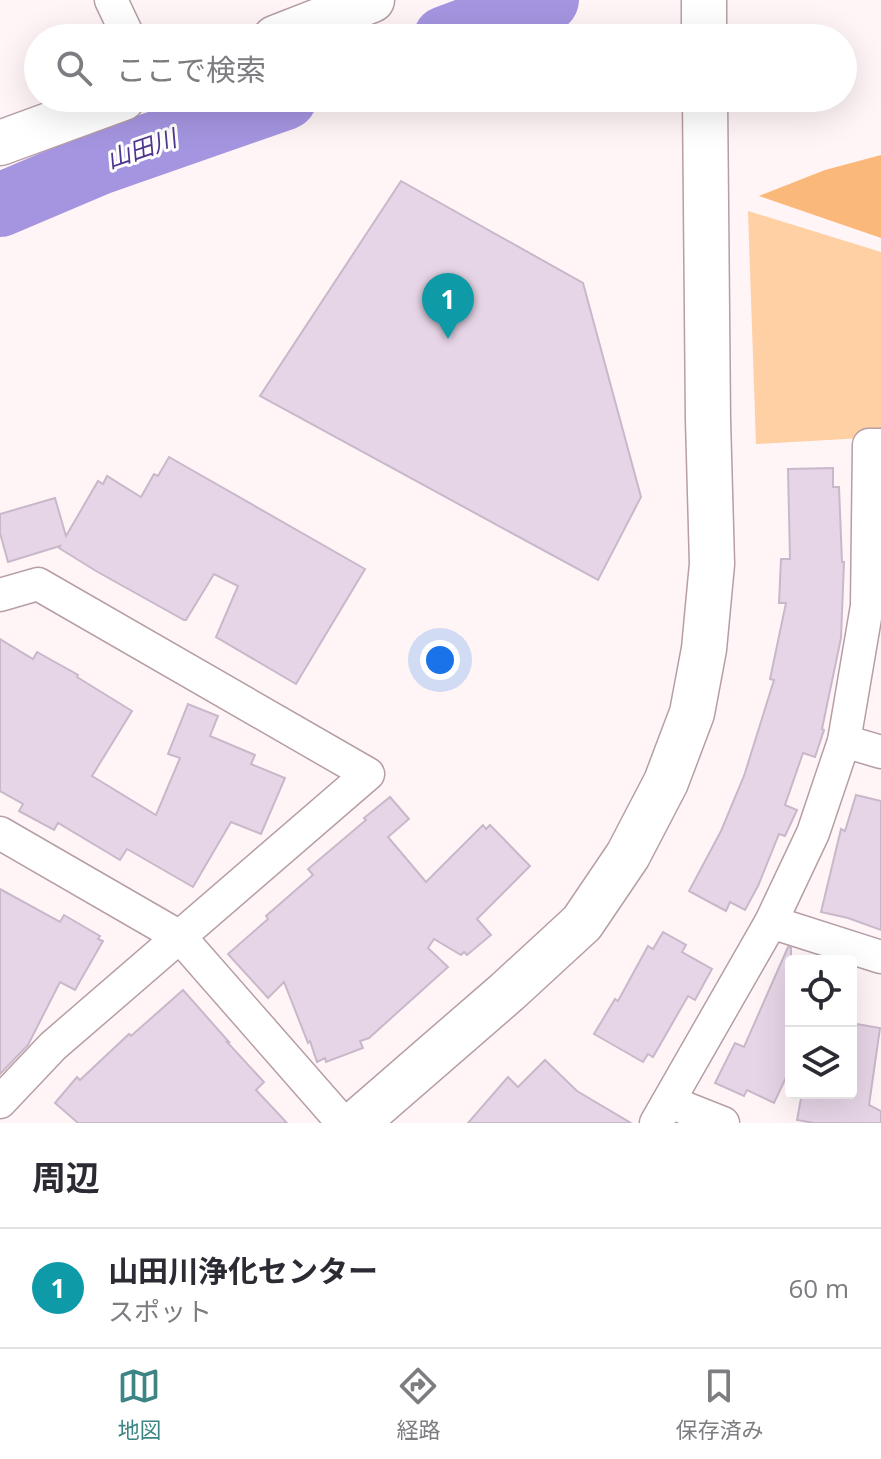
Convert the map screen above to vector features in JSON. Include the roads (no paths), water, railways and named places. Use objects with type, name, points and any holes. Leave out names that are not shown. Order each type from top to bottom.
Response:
[{"type":"main road","points":[[311,24],[372,0]]},
{"type":"main road","points":[[704,0],[704,24]]},
{"type":"main road","points":[[0,143],[85,112]]},
{"type":"main road","points":[[356,1123],[582,923],[635,843],[666,782],[692,713],[704,649],[712,564],[705,112]]},
{"type":"street","points":[[111,0],[122,24]]},
{"type":"street","points":[[723,1123],[663,1112],[771,922],[813,833],[844,741],[867,606],[869,445],[881,445]]},
{"type":"street","points":[[0,595],[38,584],[368,774],[53,1046],[0,1102]]},
{"type":"street","points":[[844,741],[881,752]]},
{"type":"street","points":[[0,833],[180,937],[343,1123]]},
{"type":"street","points":[[771,922],[881,957]]},
{"type":"waterway","name":"山田川","points":[[483,24],[547,0]]},
{"type":"waterway","name":"山田川","points":[[0,205],[99,163],[245,112]]},
{"type":"place","name":"山田川浄化センター","points":[[448,339]]}]
